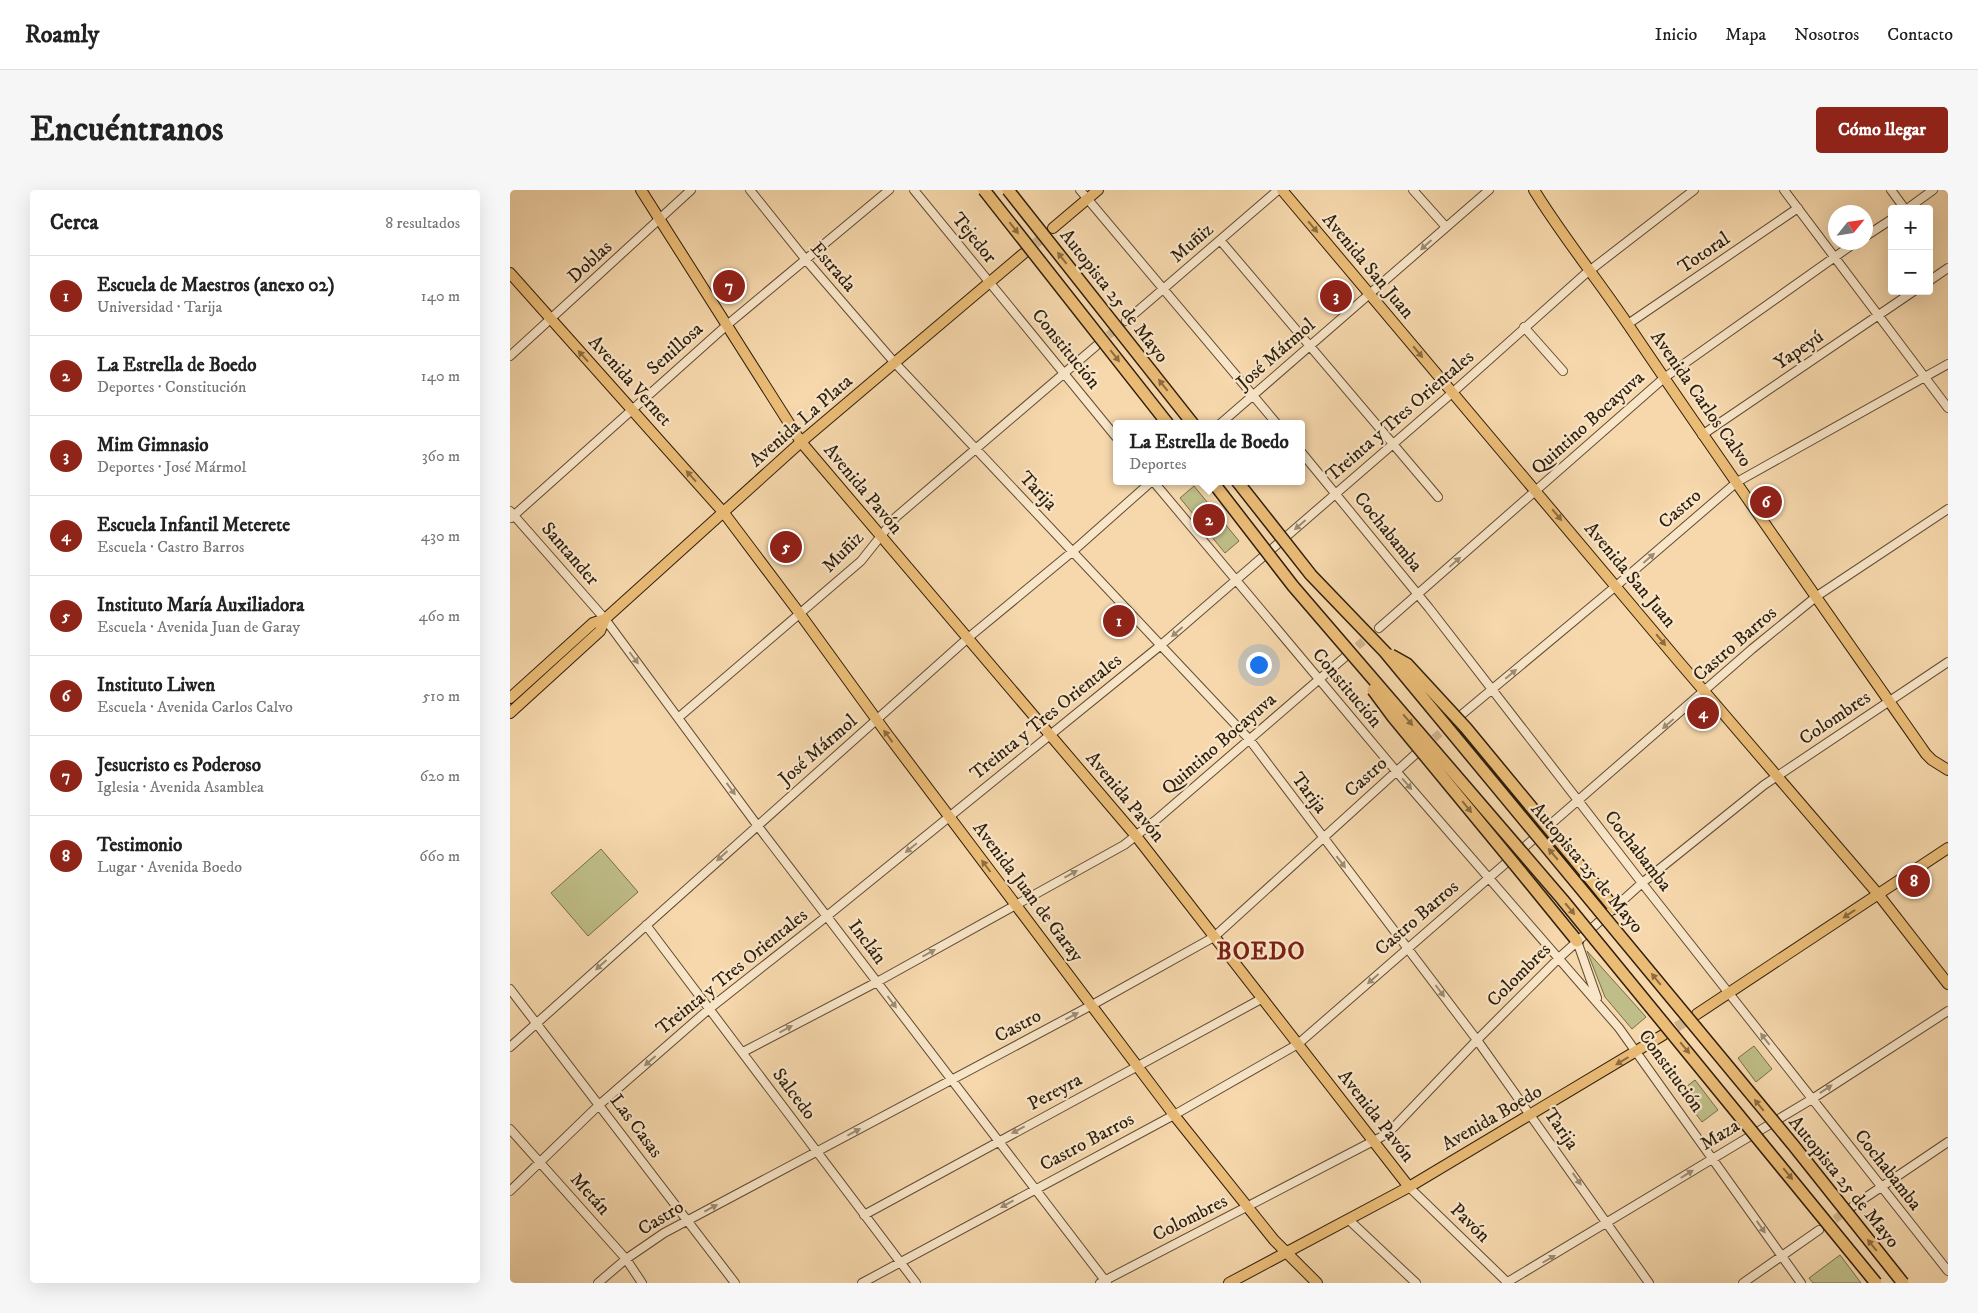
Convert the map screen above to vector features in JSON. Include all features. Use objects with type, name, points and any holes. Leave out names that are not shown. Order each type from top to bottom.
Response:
[{"type":"highway","name":"Autopista 25 de Mayo","points":[[984,190],[1165,420]]},
{"type":"highway","name":"Autopista 25 de Mayo","points":[[1008,190],[1190,420]]},
{"type":"highway","name":"Autopista 25 de Mayo","points":[[1215,485],[1319,616],[1562,899],[1876,1283]]},
{"type":"highway","name":"Autopista 25 de Mayo","points":[[1241,485],[1311,576],[1385,652],[1662,986],[1903,1283]]},
{"type":"highway","points":[[1319,616],[1393,717],[1577,941]]},
{"type":"highway","points":[[1385,652],[1407,664],[1466,728],[1614,908]]},
{"type":"main road","name":"Avenida Pavón","points":[[641,190],[801,442],[1136,836],[1409,1187]]},
{"type":"main road","points":[[1053,228],[1098,190]]},
{"type":"main road","name":"Avenida San Juan","points":[[1280,190],[1878,894],[1948,984]]},
{"type":"main road","name":"Avenida Carlos Calvo","points":[[1534,190],[1573,246],[1587,273],[1628,324],[1702,435],[1737,482],[1926,754],[1948,770]]},
{"type":"main road","name":"Avenida La Plata","points":[[510,698],[593,624],[605,619],[801,442],[1023,254]]},
{"type":"main road","name":"Avenida Vernet","points":[[510,273],[724,513]]},
{"type":"main road","name":"Avenida Juan de Garay","points":[[724,513],[949,817],[1174,1115],[1246,1208],[1286,1253],[1317,1283]]},
{"type":"main road","name":"Avenida La Plata","points":[[510,713],[600,631],[605,619]]},
{"type":"main road","points":[[1697,1014],[1730,994],[1948,848]]},
{"type":"main road","name":"Avenida Boedo","points":[[1229,1283],[1409,1187],[1663,1035]]},
{"type":"street","name":"Doblas","points":[[510,356],[691,190]]},
{"type":"street","name":"Estrada","points":[[750,190],[806,260],[894,362]]},
{"type":"street","name":"Senillosa","points":[[511,515],[727,325],[889,190]]},
{"type":"street","name":"Tejedor","points":[[914,190],[990,282]]},
{"type":"street","points":[[1080,190],[1274,420]]},
{"type":"street","name":"Muñiz","points":[[1126,321],[1280,190]]},
{"type":"street","points":[[1413,190],[1446,227]]},
{"type":"street","name":"José Mármol","points":[[1225,420],[1489,190]]},
{"type":"street","name":"Treinta y Tres Orientales","points":[[510,1191],[599,1105],[709,1009],[827,916],[1161,645],[1393,445],[1587,273],[1694,190]]},
{"type":"street","points":[[1784,190],[1948,408]]},
{"type":"street","points":[[1891,190],[1903,205]]},
{"type":"street","points":[[1912,205],[1933,190]]},
{"type":"street","name":"Totoral","points":[[1628,324],[1798,208]]},
{"type":"street","points":[[1873,231],[1888,222]]},
{"type":"street","points":[[1220,240],[1438,497]]},
{"type":"street","name":"Quintino Bocayuva","points":[[1379,628],[1664,378],[1845,250]]},
{"type":"street","points":[[1933,278],[1948,268]]},
{"type":"street","name":"Constitución","points":[[990,282],[1113,432]]},
{"type":"street","name":"Yapeyú","points":[[1702,435],[1908,295]]},
{"type":"street","points":[[1524,327],[1563,372]]},
{"type":"street","name":"Muñiz","points":[[678,718],[861,561],[896,518],[1096,346]]},
{"type":"street","name":"Tarija","points":[[894,362],[978,449],[1072,552],[1249,739],[1477,1040],[1532,1115],[1649,1283]]},
{"type":"street","name":"Castro","points":[[1460,716],[1737,482],[1948,364]]},
{"type":"street","name":"Cochabamba","points":[[1305,456],[1418,594],[1642,883],[1948,1271]]},
{"type":"street","name":"José Mármol","points":[[510,1047],[968,638],[1072,552],[1147,485]]},
{"type":"street","name":"Constitución","points":[[1155,485],[1318,680],[1488,877],[1560,957],[1638,1051],[1801,1283]]},
{"type":"street","name":"Castro Barros","points":[[862,1283],[1174,1115],[1298,1044],[1488,877],[1705,692],[1752,649],[1817,596],[1948,510]]},
{"type":"street","name":"Santander","points":[[511,515],[605,619]]},
{"type":"street","name":"Inclán","points":[[605,619],[757,825],[1104,1282]]},
{"type":"street","name":"Quintino Bocayuva","points":[[743,1052],[877,982],[1124,845],[1345,657]]},
{"type":"street","name":"Colombres","points":[[1104,1282],[1373,1142],[1394,1127],[1560,957],[1642,883],[1777,776],[1948,662]]},
{"type":"street","name":"Castro","points":[[598,1283],[626,1258],[687,1220],[1092,1005],[1214,937],[1420,750]]},
{"type":"street","name":"Salcedo","points":[[646,925],[916,1283]]},
{"type":"street","name":"Constitución","points":[[1577,941],[1598,1003]]},
{"type":"street","name":"Las Casas","points":[[510,990],[735,1283]]},
{"type":"street","name":"Pereyra","points":[[864,1215],[1263,998]]},
{"type":"street","name":"Maza","points":[[1507,1283],[1812,1099],[1948,1011]]},
{"type":"street","name":"Metán","points":[[510,1129],[626,1258],[642,1283]]},
{"type":"street","points":[[1853,1206],[1948,1142]]},
{"type":"street","name":"Pavón","points":[[1409,1187],[1507,1283]]},
{"type":"street","points":[[1348,1220],[1416,1283]]},
{"type":"street","points":[[1743,1283],[1819,1230]]},
{"type":"shaded area","points":[[1194,486],[1239,541],[1225,553],[1180,498]]},
{"type":"shaded area","points":[[601,849],[638,892],[588,936],[551,893]]},
{"type":"shaded area","points":[[1587,951],[1646,1017],[1632,1029],[1605,997]]},
{"type":"shaded area","points":[[1754,1046],[1772,1069],[1756,1082],[1738,1058]]},
{"type":"shaded area","points":[[1695,1080],[1718,1110],[1702,1122],[1679,1092]]},
{"type":"shaded area","points":[[1840,1255],[1861,1283],[1813,1283],[1809,1278]]},
{"type":"tunnel","points":[[1024,253],[1049,232]]},
{"type":"tunnel","points":[[1099,343],[1126,321]]},
{"type":"tunnel","points":[[1348,654],[1379,628]]},
{"type":"tunnel","points":[[1425,746],[1460,716]]},
{"type":"tunnel","points":[[1664,1035],[1694,1016]]},
{"type":"tunnel","points":[[1825,1226],[1848,1210]]},
{"type":"place","name":"Jesucristo es Poderoso","points":[[729,286]]},
{"type":"place","name":"Mim Gimnasio","points":[[1336,296]]},
{"type":"place","name":"Instituto Liwen","points":[[1766,502]]},
{"type":"place","name":"La Estrella de Boedo","points":[[1209,520]]},
{"type":"place","name":"Instituto María Auxiliadora","points":[[786,547]]},
{"type":"place","name":"Escuela de Maestros (anexo 02)","points":[[1119,621]]},
{"type":"place","name":"Escuela Infantil Meterete","points":[[1703,713]]},
{"type":"place","name":"Testimonio","points":[[1914,881]]},
{"type":"district","name":"BOEDO","points":[[1261,952]]}]
